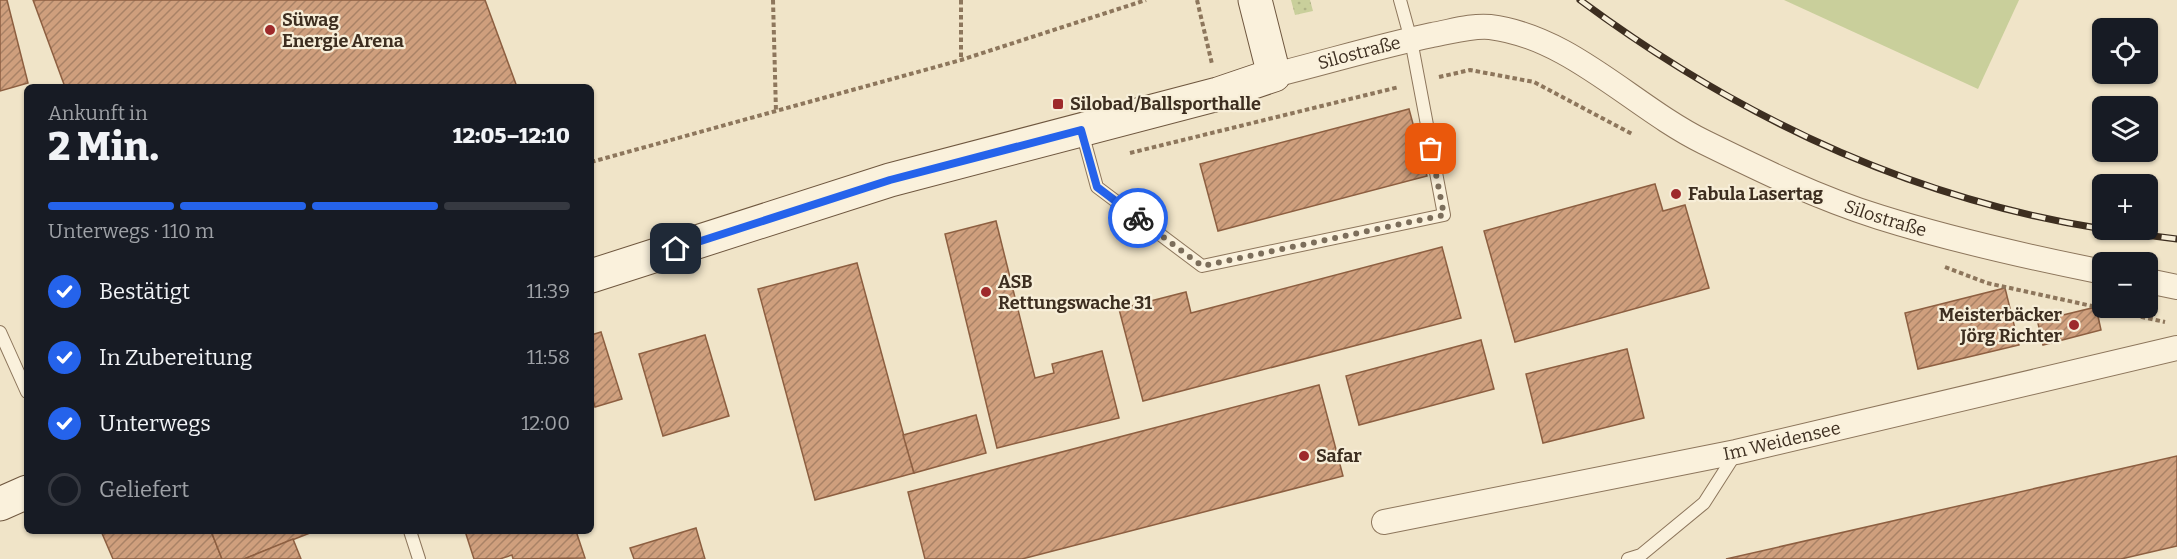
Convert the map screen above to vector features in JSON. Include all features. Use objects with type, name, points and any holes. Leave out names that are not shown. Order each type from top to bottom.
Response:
[{"type":"main road","points":[[1255,0],[1274,75]]},
{"type":"main road","name":"Silostraße","points":[[594,275],[890,180],[1218,94],[1274,75]]},
{"type":"main road","points":[[0,504],[24,493]]},
{"type":"street","name":"Silostraße","points":[[1274,75],[1411,40],[1487,27],[1522,34],[1542,41],[1578,61],[1682,131],[1779,179],[1877,216],[1969,243],[2092,271]]},
{"type":"street","points":[[2158,283],[2177,287]]},
{"type":"street","name":"Im Weidensee","points":[[1384,522],[1736,452],[2177,348]]},
{"type":"lane","points":[[1081,130],[1097,187],[1202,266],[1444,215],[1411,40],[1400,0]]},
{"type":"lane","points":[[0,332],[24,385]]},
{"type":"lane","points":[[1628,559],[1641,555],[1704,502],[1736,452]]},
{"type":"lane","points":[[411,534],[419,559]]},
{"type":"path","points":[[773,0],[776,112]]},
{"type":"path","points":[[961,0],[961,60]]},
{"type":"path","points":[[594,161],[961,60],[1146,0]]},
{"type":"path","points":[[1089,163],[1470,70],[1534,82],[1634,135]]},
{"type":"path","points":[[1944,267],[1987,283],[2166,322]]},
{"type":"green space","points":[[1291,0],[1310,0],[1313,11],[1295,15]]},
{"type":"green space","points":[[1784,0],[2019,0],[1978,89]]},
{"type":"building","points":[[0,0],[7,0],[28,83],[0,91]]},
{"type":"building","name":"Süwag Energie Arena","points":[[33,0],[485,0],[516,84],[64,84]]},
{"type":"building","points":[[1409,109],[1427,176],[1218,231],[1200,164]]},
{"type":"building","points":[[1655,184],[1663,211],[1685,205],[1709,288],[1515,342],[1484,231]]},
{"type":"building","name":"ASB Rettungswache 31","points":[[996,221],[1035,378],[1054,373],[1052,364],[1102,351],[1119,418],[997,448],[945,234]]},
{"type":"building","points":[[1442,247],[1461,318],[1143,401],[1119,309],[1186,292],[1191,313]]},
{"type":"building","points":[[857,263],[914,473],[815,500],[758,289]]},
{"type":"building","points":[[2005,288],[2019,345],[1918,369],[1905,313]]},
{"type":"building","points":[[2092,308],[2092,318],[2098,318],[2101,330],[2043,345],[2037,319],[2063,312],[2063,315]]},
{"type":"building","points":[[601,332],[622,399],[595,407],[594,404],[594,334]]},
{"type":"building","points":[[705,335],[729,416],[663,436],[639,354]]},
{"type":"building","points":[[1481,340],[1494,389],[1359,425],[1346,376]]},
{"type":"building","points":[[1627,349],[1644,418],[1543,443],[1526,374]]},
{"type":"building","points":[[1319,385],[1343,476],[1022,559],[925,559],[908,492]]},
{"type":"building","points":[[976,415],[986,453],[914,473],[903,435]]},
{"type":"building","points":[[2177,456],[2177,546],[2121,559],[1726,559]]},
{"type":"building","points":[[696,528],[705,559],[634,559],[630,548]]},
{"type":"building","points":[[102,534],[212,534],[222,559],[113,559]]},
{"type":"building","points":[[212,534],[307,534],[244,559],[222,559]]},
{"type":"building","points":[[466,534],[577,534],[585,558],[513,559],[512,555],[500,559],[474,559]]},
{"type":"building","points":[[293,539],[301,559],[244,559]]},
{"type":"railway","points":[[1580,0],[1639,42],[1700,80],[1763,115],[1828,146],[1894,174],[1962,197],[2032,215],[2092,227]]},
{"type":"railway","points":[[2158,237],[2177,239]]},
{"type":"way so far","points":[[1138,218],[1202,266],[1444,215],[1431,149]]},
{"type":"place","name":"Süwag Energie Arena","points":[[270,30]]},
{"type":"place","name":"Silobad/Ballsporthalle","points":[[1058,104]]},
{"type":"place","name":"Fabula Lasertag","points":[[1676,194]]},
{"type":"place","name":"ASB Rettungswache 31","points":[[986,292]]},
{"type":"place","name":"Meisterbäcker Jörg Richter","points":[[2074,325]]},
{"type":"place","name":"Safar","points":[[1304,456]]},
{"type":"route","points":[[676,249],[890,180],[1081,130],[1097,187],[1138,218]]}]
